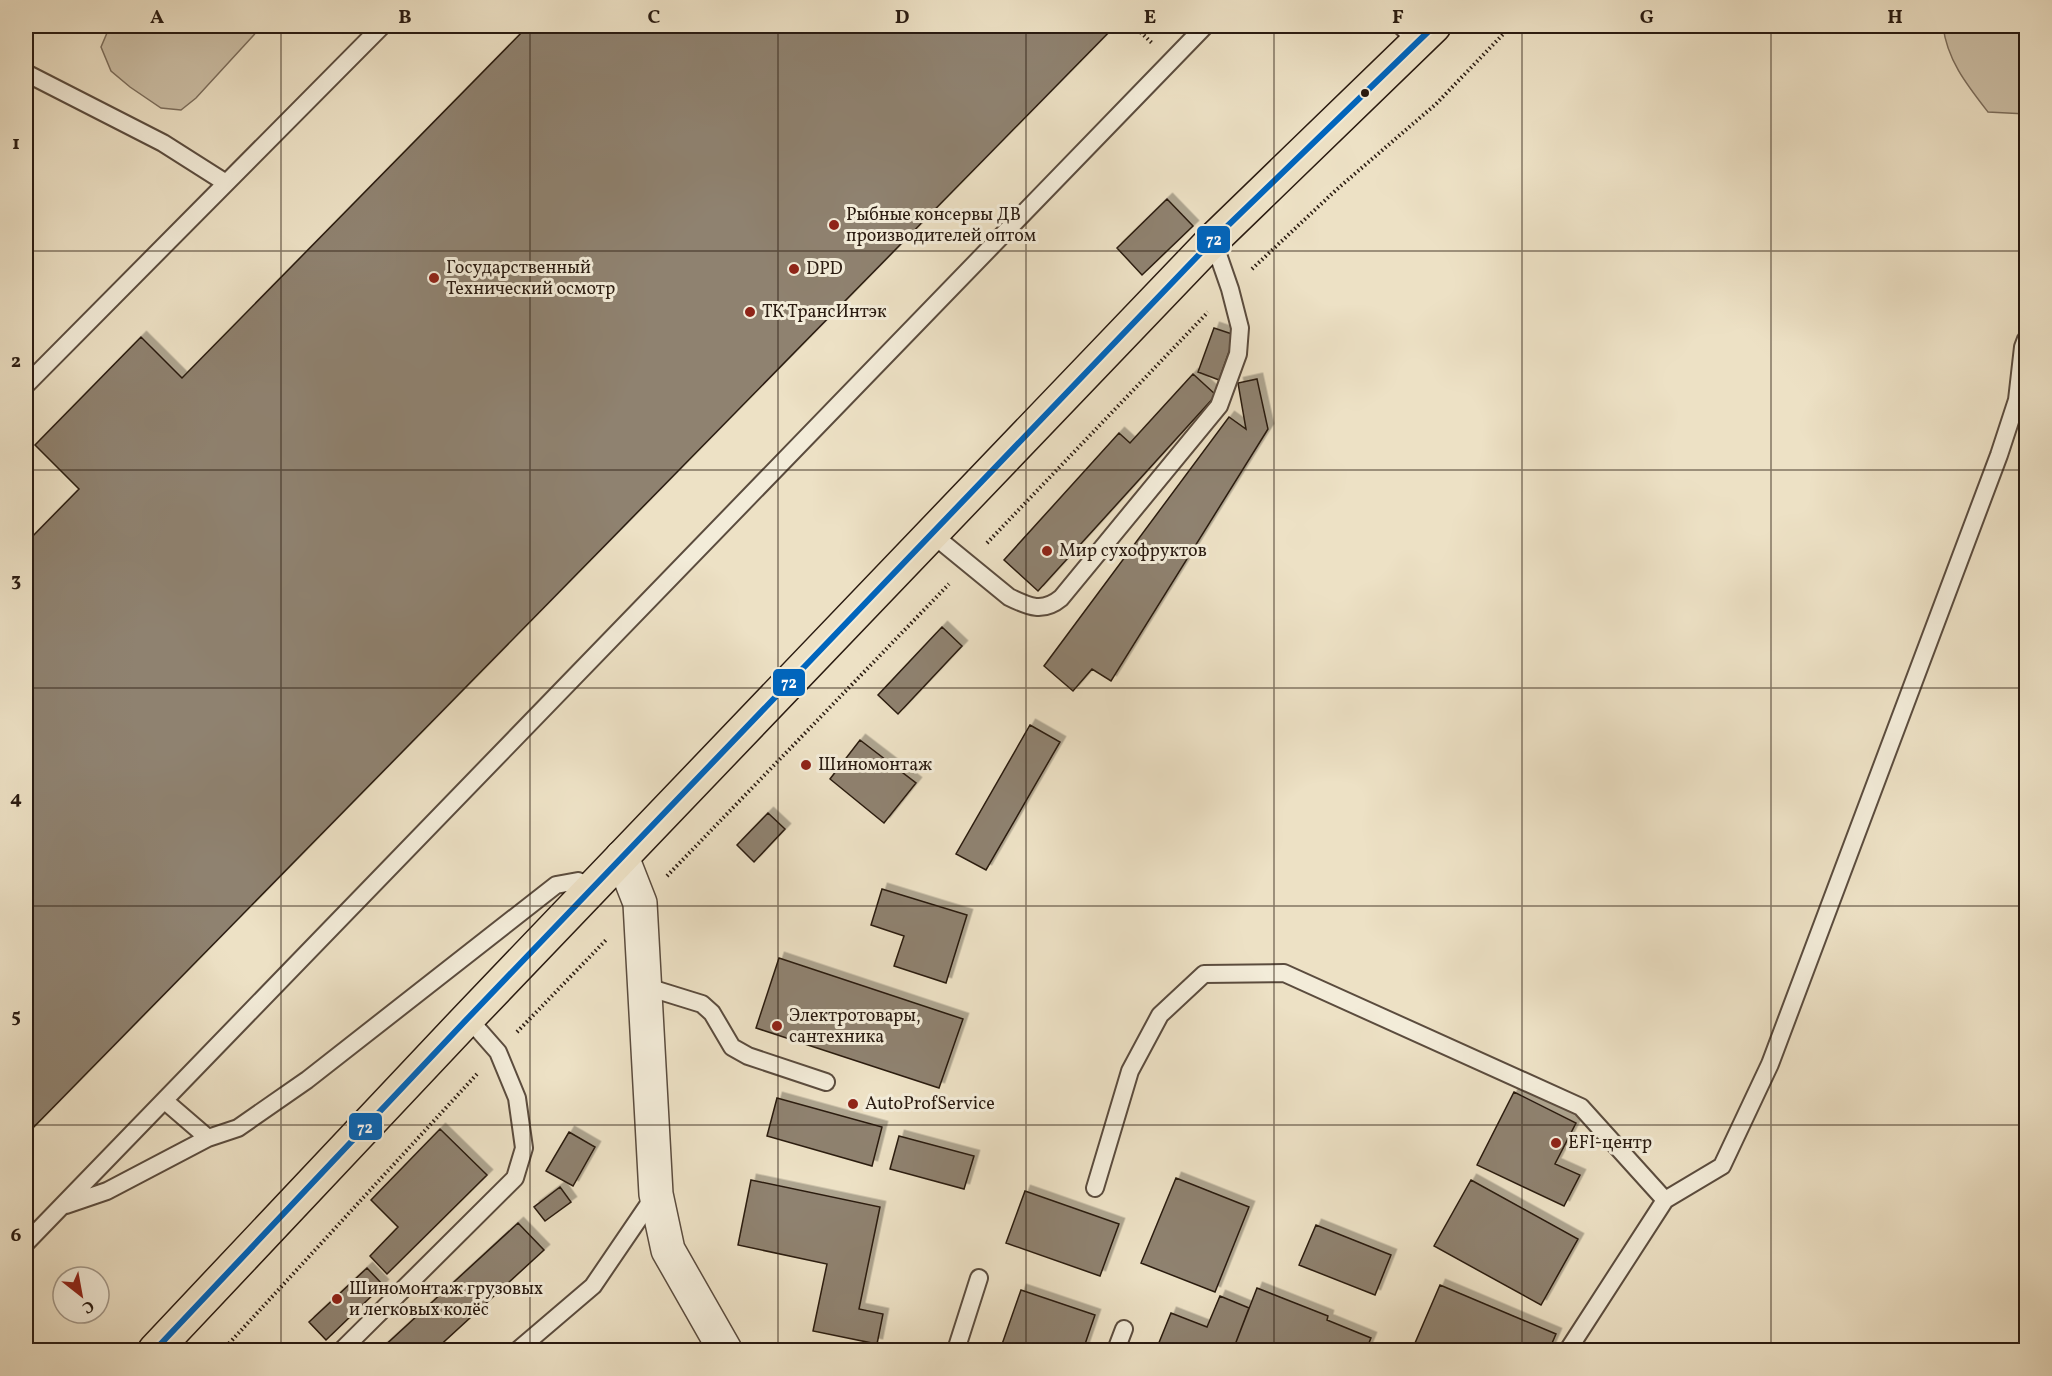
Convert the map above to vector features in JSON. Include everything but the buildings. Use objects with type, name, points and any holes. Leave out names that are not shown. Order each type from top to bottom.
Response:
[{"type":"main road","points":[[155,1350],[592,888],[1213,240],[1418,31]]},
{"type":"street","points":[[622,857],[640,903],[656,1194],[668,1250],[725,1350]]},
{"type":"lane","points":[[26,385],[382,26]]},
{"type":"lane","points":[[26,1243],[1205,26]]},
{"type":"lane","points":[[26,73],[163,143],[226,183]]},
{"type":"lane","points":[[932,534],[1009,597],[1037,609],[1051,607],[1061,598],[1219,406],[1238,354],[1240,328],[1230,289],[1213,240]]},
{"type":"lane","points":[[1568,1350],[1665,1200],[1722,1167],[1770,1064],[1999,455],[2017,400],[2023,347],[2026,339]]},
{"type":"lane","points":[[62,1206],[107,1191],[208,1138],[238,1128],[307,1080],[556,885],[578,881],[592,888]]},
{"type":"lane","points":[[1095,1188],[1130,1071],[1160,1015],[1204,974],[1284,973],[1581,1107],[1665,1200]]},
{"type":"lane","points":[[644,986],[702,1004],[712,1013],[732,1047],[748,1056],[826,1082]]},
{"type":"lane","points":[[342,1350],[515,1178],[524,1148],[517,1098],[498,1052],[468,1018]]},
{"type":"lane","points":[[165,1101],[208,1138]]},
{"type":"lane","points":[[518,1350],[593,1286],[656,1194]]},
{"type":"lane","points":[[956,1350],[979,1278]]},
{"type":"lane","points":[[1116,1350],[1124,1329]]},
{"type":"path","points":[[223,1350],[498,1052],[737,801],[912,625],[1230,289],[1336,190],[1436,104],[1511,26]]},
{"type":"shaded area","points":[[110,26],[262,26],[196,98],[181,110],[161,108],[111,71],[101,47]]},
{"type":"shaded area","points":[[1943,26],[2026,26],[2026,114],[1988,112],[1953,61]]},
{"type":"transit line","name":"72","points":[[155,1350],[468,1018],[1213,240],[1434,26]]},
{"type":"place","name":"Рыбные консервы ДВ производителей оптом","points":[[834,225]]},
{"type":"place","name":"DPD","points":[[794,269]]},
{"type":"place","name":"Государственный Технический осмотр","points":[[434,278]]},
{"type":"place","name":"ТК ТрансИнтэк","points":[[750,312]]},
{"type":"place","name":"Мир сухофруктов","points":[[1047,551]]},
{"type":"place","name":"Шиномонтаж","points":[[806,765]]},
{"type":"place","name":"Электротовары, сантехника","points":[[777,1026]]},
{"type":"place","name":"AutoProfService","points":[[853,1104]]},
{"type":"place","name":"EFI-центр","points":[[1556,1143]]},
{"type":"place","name":"Шиномонтаж грузовых и легковых колёс","points":[[337,1299]]}]
